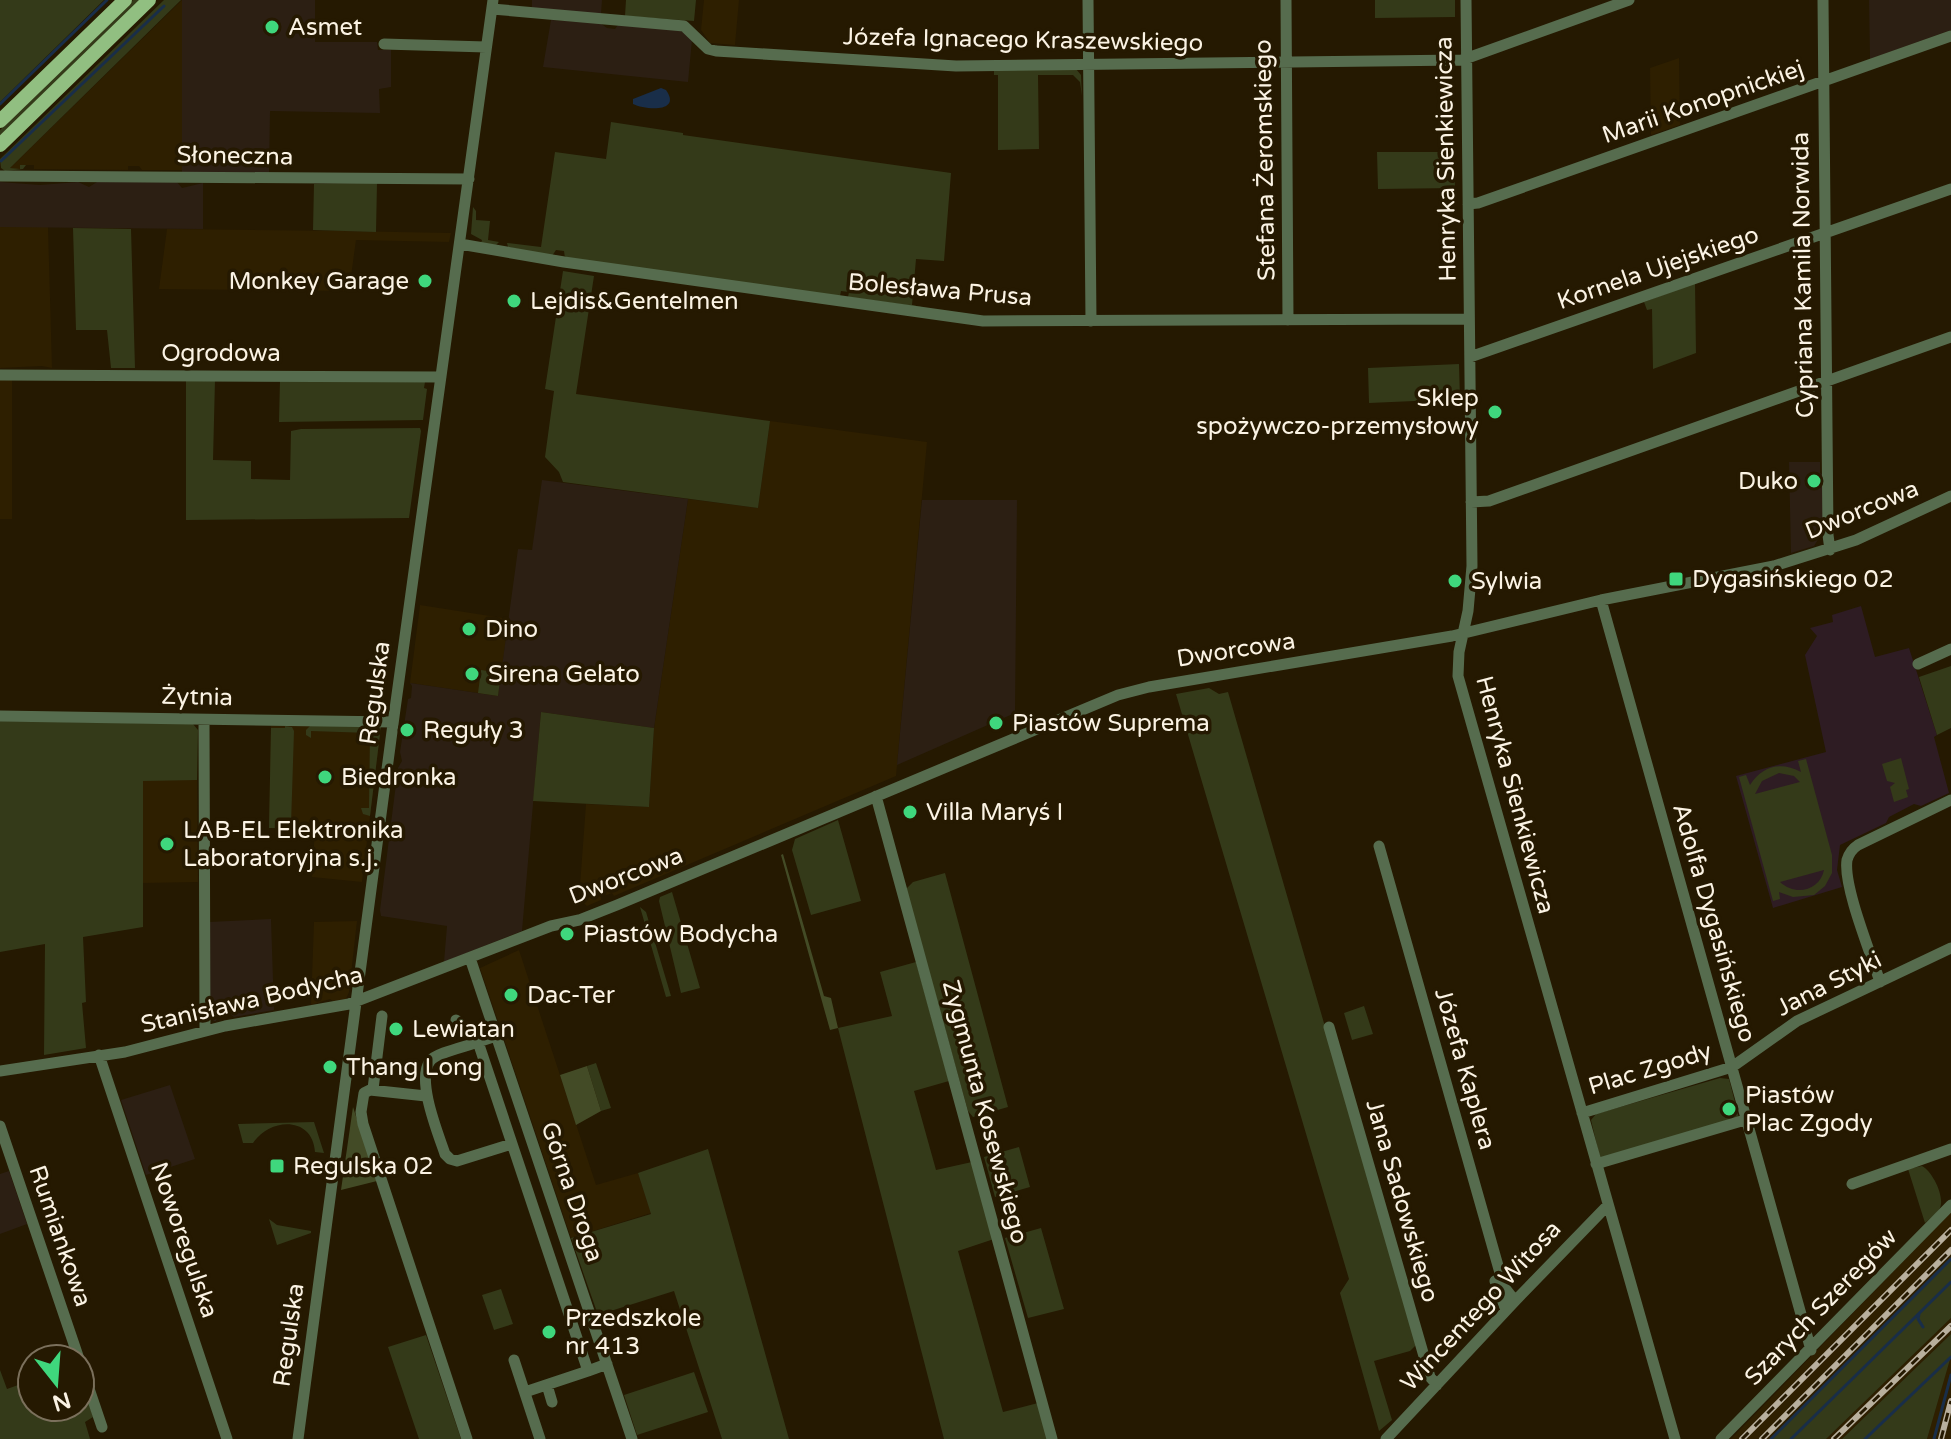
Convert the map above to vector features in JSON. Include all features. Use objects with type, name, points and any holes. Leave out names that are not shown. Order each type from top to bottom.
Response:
[{"type":"main road","points":[[0,121],[125,0]]},
{"type":"main road","points":[[0,145],[149,0]]},
{"type":"street","points":[[1088,0],[1091,321]]},
{"type":"street","name":"Stefana Żeromskiego","points":[[1286,0],[1288,320]]},
{"type":"street","name":"Henryka Sienkiewicza","points":[[1466,0],[1471,588],[1458,665],[1461,690],[1675,1439]]},
{"type":"street","name":"Józefa Ignacego Kraszewskiego","points":[[493,5],[682,26],[691,30],[708,49],[716,51],[917,65],[1089,65],[1455,61],[1629,0]]},
{"type":"street","name":"Cypriana Kamila Norwida","points":[[1823,0],[1830,550]]},
{"type":"street","name":"Regulska","points":[[298,1439],[393,722],[493,5]]},
{"type":"street","name":"Marii Konopnickiej","points":[[1468,204],[1951,36]]},
{"type":"street","points":[[384,44],[486,47]]},
{"type":"street","name":"Słoneczna","points":[[0,176],[469,179]]},
{"type":"street","name":"Kornela Ujejskiego","points":[[1470,357],[1951,189]]},
{"type":"street","name":"Bolesława Prusa","points":[[460,244],[564,262],[983,321],[1469,319]]},
{"type":"street","points":[[1471,502],[1489,501],[1951,337]]},
{"type":"street","name":"Ogrodowa","points":[[0,375],[441,377]]},
{"type":"street","name":"Dworcowa","points":[[551,926],[579,920],[617,905],[1076,710],[1132,690],[1463,634],[1601,600],[1774,566],[1830,550],[1883,529],[1951,496]]},
{"type":"street","name":"Adolfa Dygasińskiego","points":[[1601,600],[1811,1350]]},
{"type":"street","points":[[1918,664],[1951,649]]},
{"type":"street","name":"Żytnia","points":[[0,716],[393,722]]},
{"type":"street","points":[[204,720],[205,1031]]},
{"type":"street","name":"Zygmunta Kosewskiego","points":[[876,796],[1052,1439]]},
{"type":"street","points":[[1880,982],[1852,893],[1847,858],[1858,845],[1951,800]]},
{"type":"street","name":"Józefa Kaplera","points":[[1379,846],[1510,1305]]},
{"type":"street","name":"Stanisława Bodycha","points":[[0,1071],[138,1049],[205,1031],[357,1002],[551,926]]},
{"type":"street","name":"Jana Styki","points":[[1732,1067],[1797,1021],[1951,948]]},
{"type":"street","name":"Górna Droga","points":[[470,958],[632,1439]]},
{"type":"street","name":"Józefa Kaplera","points":[[1414,998],[1500,1299],[1510,1305]]},
{"type":"street","points":[[373,1089],[382,1016]]},
{"type":"street","points":[[456,1020],[478,1042],[588,1371]]},
{"type":"street","name":"Jana Sadowskiego","points":[[1329,1027],[1430,1377],[1437,1385]]},
{"type":"street","points":[[496,1036],[431,1060],[426,1096],[445,1154],[450,1159],[461,1160],[512,1144]]},
{"type":"street","name":"Noworegulska","points":[[99,1055],[227,1439]]},
{"type":"street","name":"Plac Zgody","points":[[1582,1113],[1732,1067]]},
{"type":"street","points":[[426,1096],[373,1089],[364,1093],[361,1112],[467,1439]]},
{"type":"street","points":[[1596,1164],[1745,1120]]},
{"type":"street","name":"Rumiankowa","points":[[0,1126],[74,1343]]},
{"type":"street","points":[[1852,1184],[1951,1149]]},
{"type":"street","name":"Wincentego Witosa","points":[[1386,1439],[1608,1205]]},
{"type":"street","name":"Szarych Szeregów","points":[[1721,1439],[1951,1205]]},
{"type":"street","points":[[514,1360],[540,1439]]},
{"type":"street","points":[[525,1392],[607,1364]]},
{"type":"street","points":[[547,1385],[552,1402]]},
{"type":"street","name":"Rumiankowa","points":[[96,1409],[102,1427]]},
{"type":"shaded area","points":[[182,0],[182,170],[142,170],[139,166],[128,166],[128,170],[34,169],[34,165],[9,169]]},
{"type":"shaded area","points":[[182,0],[315,0],[315,42],[377,42],[378,50],[391,50],[391,87],[379,89],[380,113],[270,111],[269,173],[182,172]]},
{"type":"shaded area","points":[[532,0],[602,0],[601,14],[532,9]]},
{"type":"shaded area","points":[[704,0],[739,0],[735,45],[710,43],[701,30]]},
{"type":"shaded area","points":[[1869,0],[1951,0],[1951,30],[1870,59]]},
{"type":"shaded area","points":[[551,20],[600,23],[615,29],[618,25],[681,30],[692,40],[688,82],[543,67]]},
{"type":"shaded area","points":[[1679,58],[1680,125],[1651,135],[1650,68]]},
{"type":"shaded area","points":[[176,181],[182,188],[203,183],[203,229],[0,227],[0,182],[40,185],[78,182],[89,187],[97,182]]},
{"type":"shaded area","points":[[0,227],[48,227],[52,368],[0,368]]},
{"type":"shaded area","points":[[167,229],[451,233],[449,242],[356,240],[349,291],[159,289]]},
{"type":"shaded area","points":[[0,380],[12,380],[12,519],[0,519]]},
{"type":"shaded area","points":[[770,421],[927,442],[896,776],[614,896],[612,893],[601,897],[601,900],[587,906],[579,899],[586,804],[649,807],[654,728],[688,499],[758,508]]},
{"type":"shaded area","points":[[1789,462],[1820,462],[1820,473],[1823,475],[1824,530],[1814,546],[1791,553]]},
{"type":"shaded area","points":[[542,480],[688,499],[654,728],[541,712],[522,931],[444,962],[447,926],[381,916],[380,910],[398,768],[402,761],[400,752],[408,699],[411,698],[410,683],[498,696],[518,549],[532,550]]},
{"type":"shaded area","points":[[922,500],[1017,500],[1015,713],[897,765]]},
{"type":"shaded area","points":[[420,605],[509,619],[498,696],[410,683]]},
{"type":"shaded area","points":[[1861,606],[1875,657],[1909,648],[1937,735],[1934,737],[1949,793],[1921,806],[1914,804],[1889,817],[1886,823],[1840,845],[1837,870],[1842,887],[1773,908],[1736,776],[1826,752],[1805,655],[1817,636],[1810,628],[1833,622],[1832,615]]},
{"type":"shaded area","points":[[271,726],[381,726],[362,882],[312,877],[315,829],[269,828]]},
{"type":"shaded area","points":[[143,780],[197,780],[198,882],[143,883]]},
{"type":"shaded area","points":[[271,919],[274,1010],[234,1017],[227,1012],[218,1013],[214,1021],[209,1017],[209,922]]},
{"type":"shaded area","points":[[357,921],[346,999],[330,999],[311,1005],[314,922]]},
{"type":"shaded area","points":[[519,950],[596,1185],[638,1173],[651,1213],[571,1238],[480,968]]},
{"type":"shaded area","points":[[170,1085],[195,1159],[146,1175],[121,1100]]},
{"type":"shaded area","points":[[9,1171],[27,1224],[0,1234],[0,1174]]},
{"type":"shaded area","points":[[1951,1212],[1951,1257],[1771,1439],[1731,1439]]},
{"type":"shaded area","points":[[1951,1318],[1951,1334],[1842,1439],[1826,1439]]},
{"type":"shaded area","points":[[1951,1356],[1951,1439],[1927,1439],[1949,1362]]},
{"type":"green space","points":[[0,0],[104,0],[0,102]]},
{"type":"green space","points":[[133,0],[140,0],[0,136],[0,130]]},
{"type":"green space","points":[[164,0],[181,0],[10,168],[20,169],[20,165],[26,165],[23,169],[5,171],[1,168],[0,159]]},
{"type":"green space","points":[[626,0],[696,0],[694,21],[625,16]]},
{"type":"green space","points":[[1375,0],[1455,0],[1455,17],[1375,18]]},
{"type":"green space","points":[[1076,69],[1081,75],[1082,96],[1080,82],[1073,75],[1038,75],[1039,149],[998,150],[998,75],[994,75],[994,70]]},
{"type":"green space","points":[[611,122],[951,173],[944,261],[916,259],[912,305],[927,308],[848,297],[849,292],[841,291],[840,296],[565,258],[564,251],[556,250],[552,256],[508,247],[507,243],[541,247],[555,152],[606,159]]},
{"type":"green space","points":[[1377,152],[1454,152],[1455,188],[1378,189]]},
{"type":"green space","points":[[377,183],[376,232],[313,230],[314,184]]},
{"type":"green space","points":[[473,207],[476,220],[490,221],[488,240],[499,242],[496,245],[481,243],[482,240],[471,234]]},
{"type":"green space","points":[[73,228],[131,229],[135,368],[111,368],[107,330],[76,330]]},
{"type":"green space","points":[[563,271],[594,276],[576,394],[770,421],[758,508],[563,482],[559,472],[545,457],[554,391],[545,389]]},
{"type":"green space","points":[[1695,283],[1696,353],[1653,369],[1652,309],[1647,310],[1644,302]]},
{"type":"green space","points":[[1459,364],[1460,399],[1369,403],[1368,368]]},
{"type":"green space","points":[[186,380],[215,380],[213,460],[251,461],[251,479],[290,480],[291,431],[420,428],[409,518],[186,520]]},
{"type":"green space","points":[[280,380],[425,382],[423,420],[279,422]]},
{"type":"green space","points":[[1951,666],[1951,728],[1937,735],[1919,677]]},
{"type":"green space","points":[[481,670],[501,673],[498,696],[478,693]]},
{"type":"green space","points":[[1209,688],[1219,694],[1228,692],[1417,1344],[1410,1351],[1374,1361],[1392,1420],[1379,1431],[1340,1293],[1349,1279],[1176,694]]},
{"type":"green space","points":[[541,712],[654,728],[649,807],[533,801]]},
{"type":"green space","points":[[0,721],[193,724],[198,730],[197,780],[143,781],[143,927],[83,937],[86,1002],[82,1003],[86,1048],[44,1055],[45,944],[0,952]]},
{"type":"green space","points":[[310,726],[381,726],[370,816],[363,814],[361,808],[369,808],[370,733],[311,731],[311,738],[306,735]]},
{"type":"green space","points":[[292,727],[294,731],[291,825],[369,827],[369,830],[269,828],[271,728]]},
{"type":"green space","points":[[1901,758],[1908,797],[1894,802],[1890,787],[1895,783],[1887,781],[1882,764]]},
{"type":"green space","points":[[1806,759],[1832,855],[1832,873],[1825,886],[1814,895],[1793,897],[1779,892],[1780,899],[1773,901],[1739,777],[1746,775],[1750,785],[1760,773],[1772,767],[1801,772],[1798,761]],"holes":[[[1779,773],[1794,776],[1800,782],[1755,794],[1762,781]],[[1824,870],[1818,882],[1806,889],[1793,889],[1780,882]]]},
{"type":"green space","points":[[838,820],[861,901],[811,915],[792,850],[795,839]]},
{"type":"green space","points":[[783,854],[824,996],[831,998],[838,1028],[830,1030]]},
{"type":"green space","points":[[945,873],[1008,1107],[973,1117],[968,1111],[906,889],[913,882]]},
{"type":"green space","points":[[672,892],[700,988],[681,993],[659,901],[660,897]]},
{"type":"green space","points":[[640,907],[646,912],[671,996],[666,997]]},
{"type":"green space","points":[[916,962],[949,1081],[914,1091],[936,1170],[972,1162],[994,1239],[958,1251],[1003,1412],[1038,1403],[1048,1439],[944,1439],[838,1028],[892,1016],[880,972]]},
{"type":"green space","points":[[1364,1006],[1373,1034],[1352,1040],[1344,1013]]},
{"type":"green space","points":[[596,1063],[611,1108],[601,1111],[587,1066]]},
{"type":"green space","points":[[587,1066],[601,1111],[576,1125],[560,1075]]},
{"type":"green space","points":[[1720,1078],[1729,1079],[1739,1118],[1600,1158],[1591,1120],[1596,1114]]},
{"type":"green space","points":[[353,1107],[377,1181],[341,1190]]},
{"type":"green space","points":[[314,1122],[324,1153],[315,1152],[312,1140],[299,1126],[290,1124],[270,1128],[253,1143],[243,1143],[238,1124]]},
{"type":"green space","points":[[1019,1147],[1030,1187],[995,1197],[984,1157]]},
{"type":"green space","points":[[708,1149],[789,1439],[722,1439],[674,1291],[598,1315],[571,1238],[651,1214],[638,1173]]},
{"type":"green space","points":[[1922,1166],[1937,1184],[1941,1197],[1939,1210],[1925,1223],[1908,1169]]},
{"type":"green space","points":[[269,1219],[277,1225],[311,1233],[277,1245]]},
{"type":"green space","points":[[1041,1228],[1064,1309],[1028,1318],[1005,1238]]},
{"type":"green space","points":[[1951,1257],[1951,1318],[1826,1439],[1771,1439]]},
{"type":"green space","points":[[501,1289],[513,1324],[494,1330],[482,1295]]},
{"type":"green space","points":[[1951,1334],[1951,1356],[1927,1439],[1842,1439]]},
{"type":"green space","points":[[426,1335],[461,1439],[419,1439],[388,1347]]},
{"type":"green space","points":[[0,1370],[7,1389],[16,1386],[16,1423],[85,1423],[90,1439],[0,1439]]},
{"type":"green space","points":[[694,1372],[708,1412],[637,1435],[624,1395]]},
{"type":"water","points":[[661,88],[670,97],[666,106],[645,108],[633,104],[633,99]]},
{"type":"waterway","points":[[0,104],[107,0]]},
{"type":"waterway","points":[[1,161],[164,6]]},
{"type":"waterway","points":[[1771,1439],[1951,1259]]},
{"type":"waterway","points":[[1791,1439],[1951,1282]]},
{"type":"waterway","points":[[1919,1314],[1918,1319],[1923,1327]]},
{"type":"waterway","points":[[1865,1439],[1951,1357]]},
{"type":"waterway","points":[[1934,1439],[1951,1375]]},
{"type":"railway","points":[[1742,1439],[1951,1230]]},
{"type":"railway","points":[[1762,1439],[1951,1250]]},
{"type":"railway","points":[[1834,1439],[1951,1326]]},
{"type":"railway","points":[[1941,1439],[1951,1401]]},
{"type":"place","name":"Asmet","points":[[272,27]]},
{"type":"place","name":"Monkey Garage","points":[[425,281]]},
{"type":"place","name":"Lejdis&Gentelmen","points":[[514,301]]},
{"type":"place","name":"Sklep spożywczo-przemysłowy","points":[[1495,412]]},
{"type":"place","name":"Duko","points":[[1814,481]]},
{"type":"place","name":"Dygasińskiego 02","points":[[1676,579]]},
{"type":"place","name":"Sylwia","points":[[1455,581]]},
{"type":"place","name":"Dino","points":[[469,629]]},
{"type":"place","name":"Sirena Gelato","points":[[472,674]]},
{"type":"place","name":"Piastów Suprema","points":[[996,723]]},
{"type":"place","name":"Reguły 3","points":[[407,730]]},
{"type":"place","name":"Biedronka","points":[[325,777]]},
{"type":"place","name":"Villa Maryś I","points":[[910,812]]},
{"type":"place","name":"LAB-EL Elektronika Laboratoryjna s.j.","points":[[167,844]]},
{"type":"place","name":"Piastów Bodycha","points":[[567,934]]},
{"type":"place","name":"Dac-Ter","points":[[511,995]]},
{"type":"place","name":"Lewiatan","points":[[396,1029]]},
{"type":"place","name":"Thang Long","points":[[330,1067]]},
{"type":"place","name":"Piastów Plac Zgody","points":[[1729,1109]]},
{"type":"place","name":"Regulska 02","points":[[277,1166]]},
{"type":"place","name":"Przedszkole nr 413","points":[[549,1332]]}]
